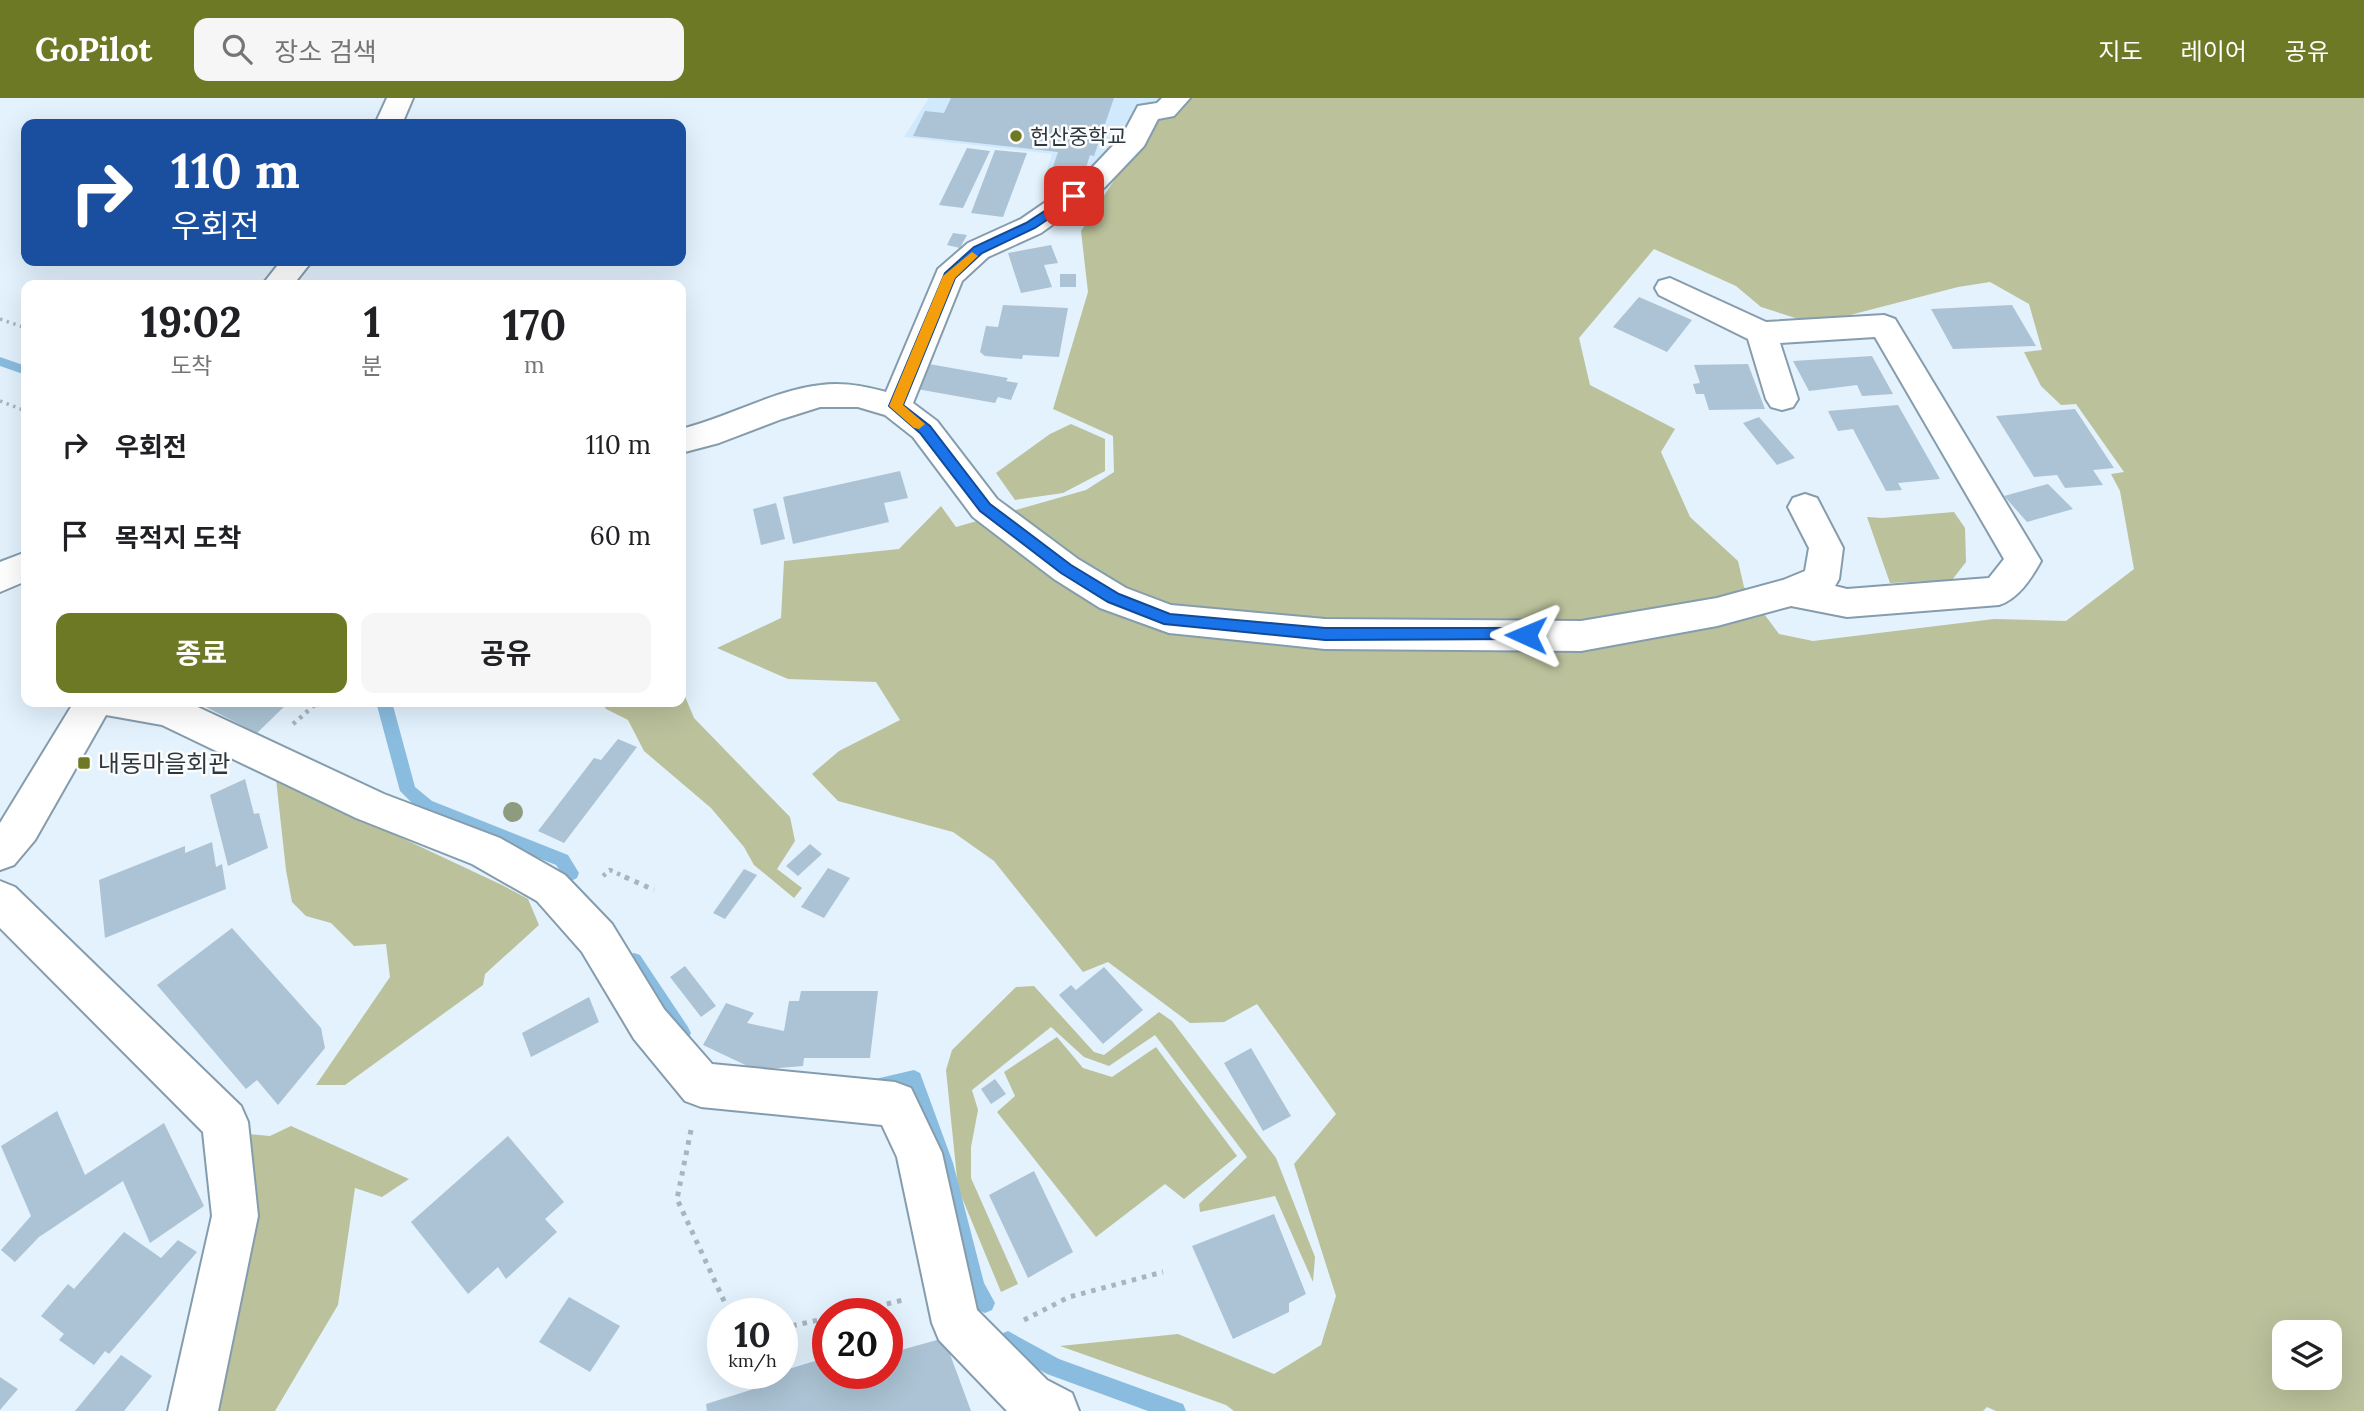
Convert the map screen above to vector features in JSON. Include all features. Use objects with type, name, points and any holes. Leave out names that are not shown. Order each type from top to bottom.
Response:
[{"type":"street","points":[[391,119],[400,98]]},
{"type":"street","points":[[896,406],[950,276],[978,250],[1031,226],[1095,181],[1134,140],[1148,112],[1166,110],[1177,98]]},
{"type":"street","points":[[281,280],[293,266]]},
{"type":"street","points":[[1670,288],[1762,333],[1884,326],[2023,561],[1999,591],[1847,603],[1791,592]]},
{"type":"street","points":[[1762,333],[1782,399]]},
{"type":"street","points":[[686,440],[820,396],[858,396],[896,406],[925,429],[985,508],[1066,569],[1102,591],[1169,620],[1325,634],[1581,636],[1717,612],[1791,592],[1821,579],[1826,548],[1805,507]]},
{"type":"street","points":[[0,578],[21,568]]},
{"type":"street","points":[[0,852],[21,828],[91,707]]},
{"type":"street","points":[[152,707],[167,709],[370,806],[486,851],[551,888],[597,938],[649,1024],[701,1085],[895,1104],[919,1153],[956,1323],[1029,1398],[1054,1411]]},
{"type":"street","points":[[0,900],[225,1122],[235,1216],[193,1411]]},
{"type":"path","points":[[0,319],[21,326]]},
{"type":"path","points":[[0,401],[21,409]]},
{"type":"path","points":[[701,1085],[677,1199],[723,1298]]},
{"type":"path","points":[[977,1345],[1069,1297],[1163,1272]]},
{"type":"shaded area","name":"헌산중학교","points":[[929,98],[1162,98],[1139,107],[1128,135],[1094,175],[1047,170],[1052,154],[904,137]]},
{"type":"green space","points":[[1189,98],[2364,98],[2364,1411],[1996,1411],[1987,1407],[1983,1411],[1234,1411],[1226,1405],[1060,1346],[1178,1334],[1274,1374],[1321,1345],[1336,1296],[1294,1164],[1336,1114],[1257,1004],[1224,1022],[1190,1023],[1108,962],[1083,972],[994,861],[953,832],[838,801],[812,774],[839,751],[900,720],[876,682],[788,679],[717,648],[781,618],[784,561],[899,549],[941,506],[956,527],[1086,490],[1114,472],[1113,436],[1053,409],[1088,292],[1081,231],[1154,119]],"holes":[[[1654,249],[1736,286],[1761,307],[1808,322],[1850,315],[1958,287],[1990,282],[2029,304],[2042,350],[2024,352],[2041,386],[2061,405],[2076,404],[2124,472],[2111,474],[2120,491],[2134,569],[2066,621],[1994,619],[1813,641],[1779,634],[1744,587],[1738,561],[1690,517],[1661,452],[1675,429],[1590,385],[1579,338]]]},
{"type":"green space","points":[[1071,424],[1105,439],[1105,471],[1063,493],[1015,500],[996,473],[1050,434]]},
{"type":"green space","points":[[1954,512],[1965,528],[1966,562],[1952,580],[1890,583],[1867,517]]},
{"type":"green space","points":[[686,699],[694,718],[790,817],[795,841],[777,869],[802,888],[794,898],[754,865],[744,847],[711,808],[644,751],[628,720],[605,707],[686,707]]},
{"type":"green space","points":[[276,779],[528,899],[539,925],[485,974],[483,985],[345,1085],[316,1085],[390,977],[386,944],[354,946],[331,923],[306,916],[292,902]]},
{"type":"green space","points":[[1034,986],[1094,1052],[1104,1055],[1159,1012],[1172,1021],[1276,1158],[1315,1257],[1313,1282],[1275,1196],[1200,1212],[1199,1204],[1247,1157],[1155,1035],[1109,1066],[1084,1057],[1051,1027],[972,1090],[978,1110],[971,1147],[971,1178],[1018,1284],[1001,1292],[958,1188],[946,1070],[952,1050],[1016,987]]},
{"type":"green space","points":[[1057,1037],[1083,1068],[1112,1077],[1156,1047],[1237,1156],[1184,1199],[1165,1184],[1096,1237],[997,1112],[1015,1096],[1004,1072]]},
{"type":"green space","points":[[291,1126],[409,1179],[382,1197],[355,1188],[338,1305],[275,1411],[209,1411],[247,1134],[270,1136]]},
{"type":"building","name":"헌산중학교","points":[[951,98],[1114,98],[1094,156],[1090,155],[1085,171],[1053,167],[1058,152],[913,136],[925,111],[944,113]]},
{"type":"building","points":[[967,148],[990,151],[963,208],[939,205]]},
{"type":"building","points":[[995,150],[1027,153],[1003,217],[971,213]]},
{"type":"building","points":[[953,233],[967,235],[960,248],[947,245]]},
{"type":"building","points":[[1051,245],[1058,263],[1044,265],[1052,287],[1021,293],[1008,253]]},
{"type":"building","points":[[1060,274],[1076,274],[1076,287],[1060,287]]},
{"type":"building","points":[[1639,297],[1692,320],[1667,352],[1613,327]]},
{"type":"building","points":[[1003,305],[1068,308],[1059,357],[1023,355],[1022,359],[985,356],[980,352],[986,326],[998,327]]},
{"type":"building","points":[[2012,305],[2036,346],[1953,349],[1931,309]]},
{"type":"building","points":[[1872,356],[1893,394],[1862,396],[1857,385],[1809,391],[1793,361]]},
{"type":"building","points":[[929,364],[1008,378],[1006,381],[1018,383],[1011,400],[998,397],[995,403],[917,389]]},
{"type":"building","points":[[1748,364],[1765,409],[1709,410],[1704,394],[1696,394],[1693,384],[1700,383],[1694,365]]},
{"type":"building","points":[[1898,405],[1940,479],[1898,483],[1902,490],[1886,491],[1853,429],[1838,431],[1828,411]]},
{"type":"building","points":[[2075,409],[2114,468],[2093,470],[2103,485],[2065,488],[2057,475],[2034,477],[1996,416]]},
{"type":"building","points":[[1759,417],[1795,458],[1777,465],[1743,423]]},
{"type":"building","points":[[900,471],[908,498],[884,503],[889,522],[793,544],[783,497]]},
{"type":"building","points":[[2048,484],[2073,509],[2027,522],[2004,496]]},
{"type":"building","points":[[776,503],[785,539],[761,545],[753,509]]},
{"type":"building","points":[[206,707],[284,707],[257,733]]},
{"type":"building","points":[[618,739],[637,747],[564,843],[538,831],[594,758],[601,760]]},
{"type":"building","points":[[245,779],[254,814],[259,813],[268,848],[228,866],[210,795]]},
{"type":"building","points":[[212,842],[216,867],[222,864],[226,889],[105,938],[99,880],[185,846],[185,853]]},
{"type":"building","points":[[810,844],[822,854],[798,876],[786,866]]},
{"type":"building","points":[[828,868],[850,878],[824,918],[801,907]]},
{"type":"building","points":[[744,869],[757,875],[725,919],[713,913]]},
{"type":"building","points":[[232,928],[321,1028],[325,1048],[278,1105],[257,1080],[246,1089],[157,985]]},
{"type":"building","points":[[685,966],[716,1006],[701,1017],[670,977]]},
{"type":"building","points":[[1104,967],[1143,1010],[1103,1044],[1059,995],[1071,985],[1076,990]]},
{"type":"building","points":[[801,991],[878,991],[870,1058],[804,1058],[803,1066],[756,1070],[703,1045],[726,1003],[754,1013],[747,1023],[784,1031],[789,1001],[799,1001]]},
{"type":"building","points":[[589,997],[599,1022],[531,1057],[522,1033]]},
{"type":"building","points":[[1251,1048],[1291,1116],[1263,1131],[1224,1063]]},
{"type":"building","points":[[995,1079],[1006,1094],[991,1104],[981,1089]]},
{"type":"building","points":[[57,1111],[85,1175],[164,1123],[204,1206],[150,1243],[123,1181],[39,1237],[15,1262],[1,1250],[31,1216],[1,1146]]},
{"type":"building","points":[[508,1136],[564,1202],[545,1219],[557,1232],[506,1279],[498,1267],[468,1294],[411,1222]]},
{"type":"building","points":[[1034,1171],[1073,1252],[1028,1278],[989,1195]]},
{"type":"building","points":[[1274,1214],[1306,1294],[1289,1303],[1289,1312],[1233,1339],[1192,1246]]},
{"type":"building","points":[[124,1232],[161,1258],[178,1240],[197,1252],[109,1354],[105,1351],[94,1365],[59,1340],[64,1334],[41,1316],[68,1284],[74,1289]]},
{"type":"building","points":[[569,1297],[620,1326],[590,1372],[539,1342]]},
{"type":"building","points":[[944,1338],[971,1411],[707,1411],[706,1404],[754,1389],[798,1389],[798,1366],[812,1362],[812,1389],[903,1389],[903,1350]]},
{"type":"building","points":[[121,1355],[152,1376],[124,1411],[75,1411]]},
{"type":"building","points":[[0,1377],[18,1389],[0,1410]]},
{"type":"waterway","points":[[0,361],[21,369]]},
{"type":"waterway","points":[[385,707],[408,791],[426,806],[562,860],[571,873]]},
{"type":"waterway","points":[[634,961],[682,1033]]},
{"type":"waterway","points":[[877,1086],[914,1079],[944,1163],[975,1287],[985,1303]]},
{"type":"waterway","points":[[1008,1341],[1054,1367],[1176,1411]]},
{"type":"slow traffic","points":[[919,424],[896,406],[950,276],[972,256]]},
{"type":"place","name":"헌산중학교","points":[[1016,136]]},
{"type":"place","name":"내동마을회관","points":[[84,763]]},
{"type":"route","points":[[1074,196],[1031,226],[978,250],[950,276],[896,406],[925,429],[985,508],[1066,569],[1114,598],[1169,620],[1325,634],[1526,635]]}]
